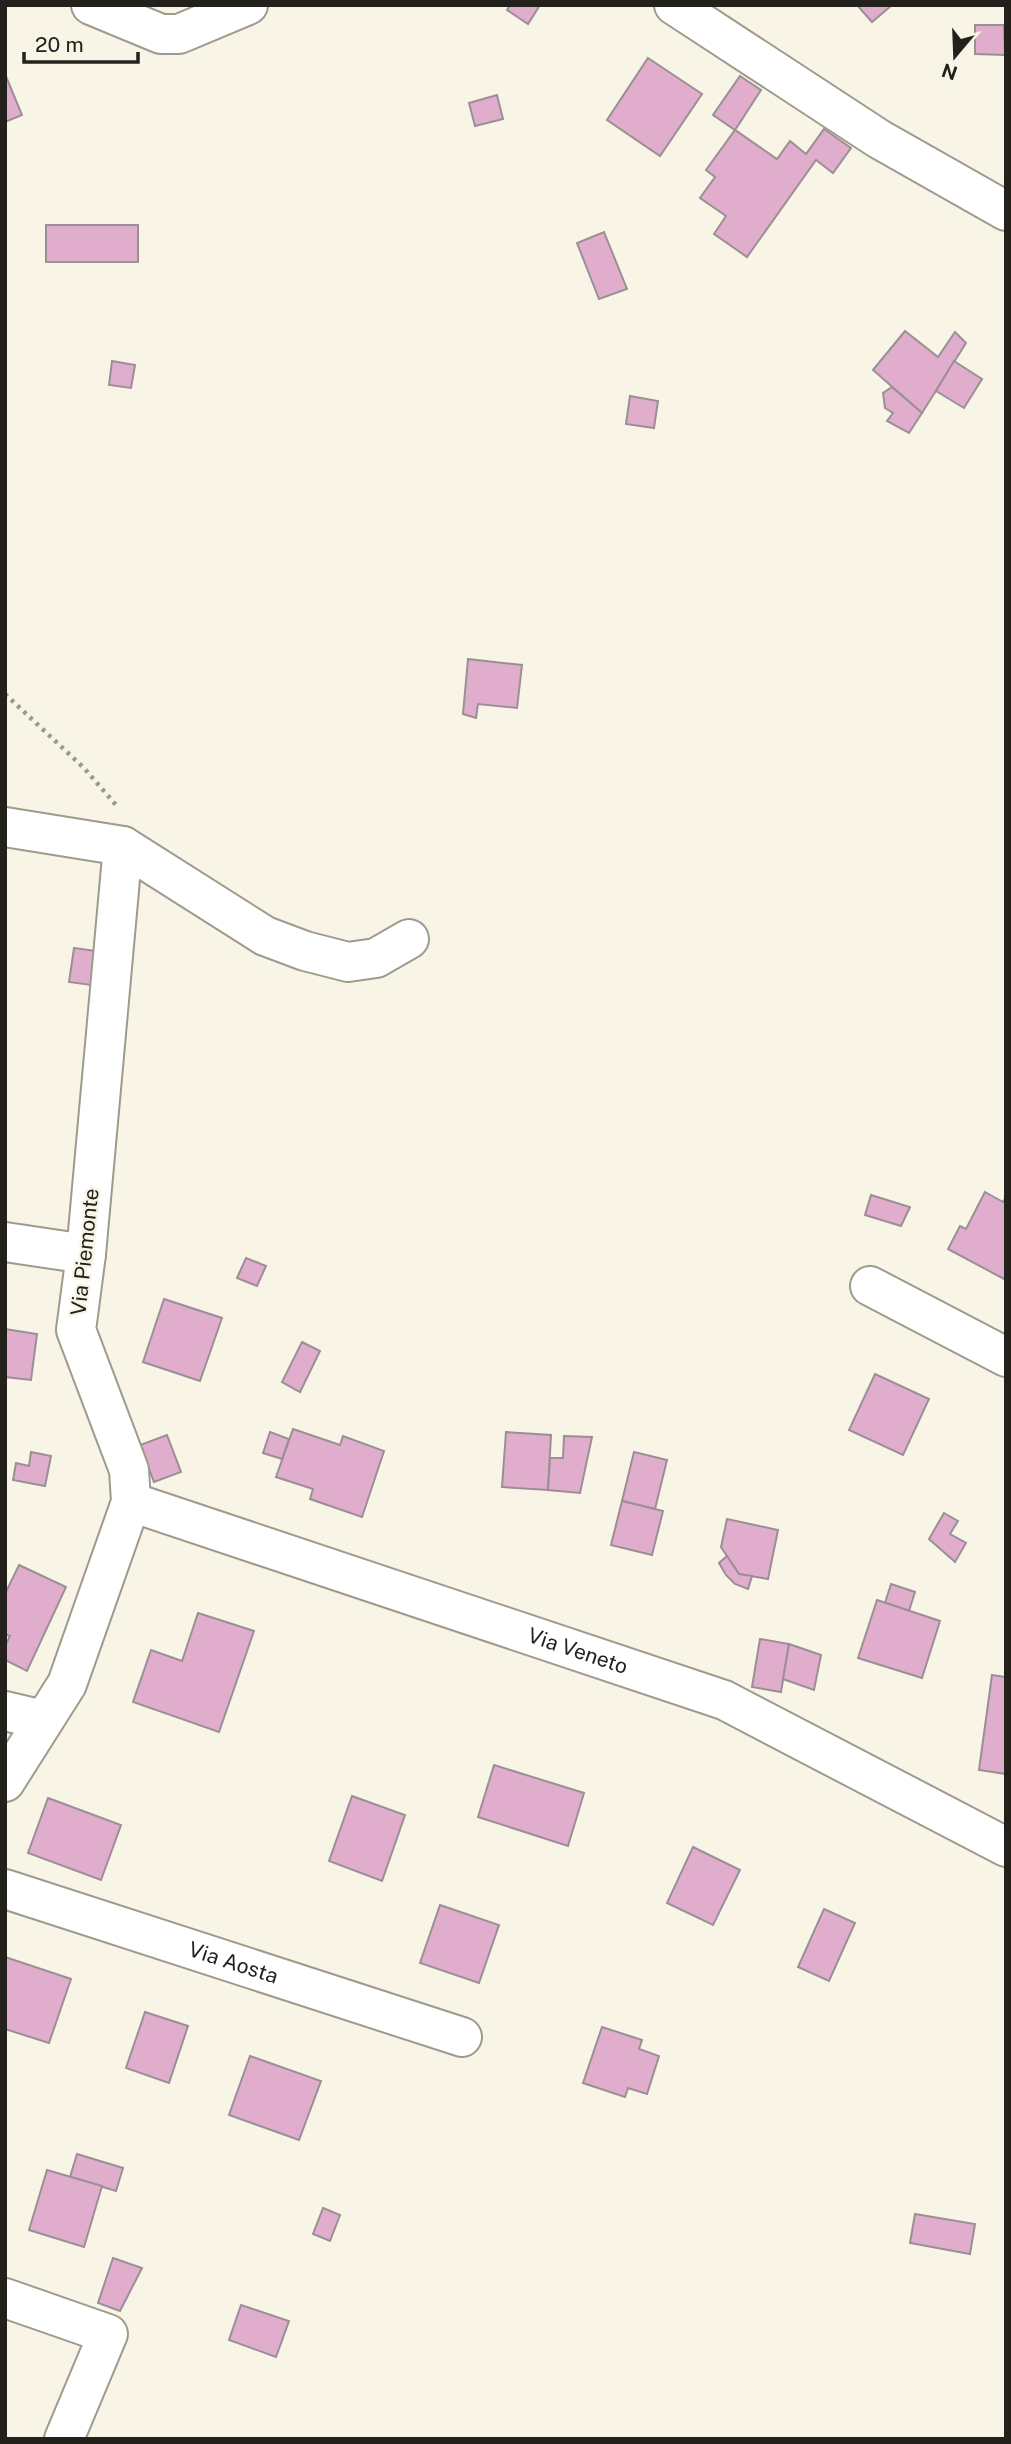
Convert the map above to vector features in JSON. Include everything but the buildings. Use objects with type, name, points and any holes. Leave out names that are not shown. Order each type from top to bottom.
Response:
[{"type":"street","points":[[90,5],[161,34],[179,34],[248,5]]},
{"type":"street","points":[[674,5],[879,139],[1006,211]]},
{"type":"street","points":[[5,827],[123,846],[265,936],[305,951],[348,962],[376,958],[409,939]]},
{"type":"street","name":"Via Piemonte","points":[[5,1782],[67,1684],[131,1502],[129,1470],[76,1331],[86,1254],[123,846]]},
{"type":"street","points":[[5,1242],[86,1254]]},
{"type":"street","points":[[870,1286],[1006,1357]]},
{"type":"street","name":"Via Veneto","points":[[131,1502],[724,1700],[1006,1847]]},
{"type":"street","points":[[5,1711],[43,1720]]},
{"type":"street","name":"Via Aosta","points":[[5,1889],[462,2037]]},
{"type":"street","points":[[5,2298],[108,2334],[64,2439]]},
{"type":"path","points":[[5,694],[112,798],[123,818],[123,846]]}]
